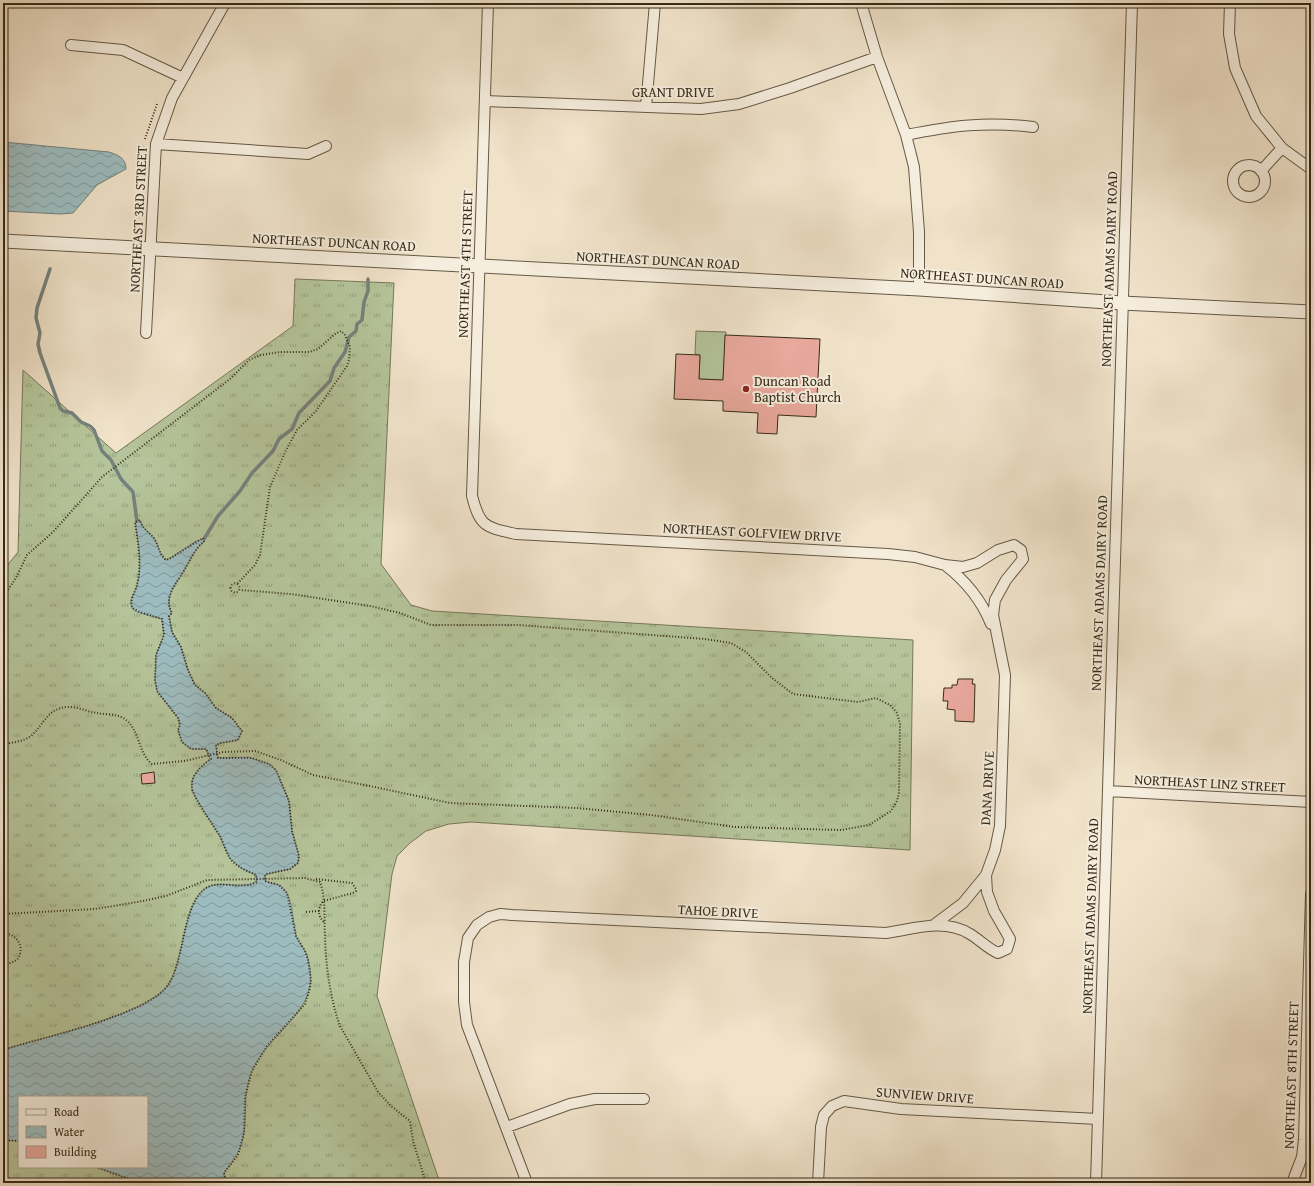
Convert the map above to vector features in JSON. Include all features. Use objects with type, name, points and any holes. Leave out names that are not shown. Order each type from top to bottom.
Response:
[{"type":"street","name":"NORTHEAST 3RD STREET","points":[[146,333],[156,144],[172,98],[225,3]]},
{"type":"street","name":"NORTHEAST 4TH STREET","points":[[484,524],[477,515],[472,496],[478,266],[488,3]]},
{"type":"street","points":[[646,107],[655,3]]},
{"type":"street","points":[[861,3],[877,57],[906,135],[914,167],[918,197],[919,289]]},
{"type":"street","name":"NORTHEAST ADAMS DAIRY ROAD","points":[[1096,1183],[1132,3]]},
{"type":"street","points":[[1230,3],[1229,34],[1235,68],[1256,116],[1282,148],[1311,169]]},
{"type":"street","points":[[71,45],[123,50],[183,78]]},
{"type":"street","name":"GRANT DRIVE","points":[[485,101],[701,109],[739,104],[790,88],[877,57]]},
{"type":"street","points":[[906,135],[953,126],[1008,124],[1033,127]]},
{"type":"street","points":[[156,144],[308,154],[326,146]]},
{"type":"street","points":[[1261,170],[1282,148]]},
{"type":"street","name":"NORTHEAST DUNCAN ROAD","points":[[3,241],[919,289],[1122,304],[1311,312]]},
{"type":"street","name":"NORTHEAST GOLFVIEW DRIVE","points":[[484,524],[493,529],[516,534],[888,554],[915,557],[945,565],[963,567],[977,563],[998,550],[1014,545]]},
{"type":"street","name":"DANA DRIVE","points":[[1009,936],[994,911],[989,897],[986,875],[995,850],[1000,826],[1005,675],[993,615],[995,600],[1006,580],[1023,559],[1021,550],[1014,545]]},
{"type":"street","name":"DANA DRIVE","points":[[945,565],[967,584],[982,604],[996,635]]},
{"type":"street","name":"NORTHEAST LINZ STREET","points":[[1108,791],[1311,802]]},
{"type":"street","name":"TAHOE DRIVE","points":[[935,924],[963,903],[986,875]]},
{"type":"street","name":"NORTHEAST 8TH STREET","points":[[1292,1183],[1302,1157],[1304,1140],[1310,980],[1311,894]]},
{"type":"street","name":"TAHOE DRIVE","points":[[507,1127],[467,1025],[463,980],[468,938],[477,925],[489,917],[500,914],[886,933],[935,924],[954,927],[970,934],[988,948],[998,953],[1007,949],[1010,939],[1009,936]]},
{"type":"street","points":[[527,1183],[507,1127],[570,1104],[595,1099],[644,1099]]},
{"type":"street","name":"SUNVIEW DRIVE","points":[[818,1183],[821,1127],[824,1115],[832,1106],[844,1101],[901,1109],[1098,1119]]},
{"type":"path","points":[[3,597],[16,578],[27,555],[53,532],[92,487],[118,464],[230,379],[249,360],[269,352],[309,352],[318,349],[338,331],[345,335],[350,347],[347,366],[316,411],[297,430],[286,450],[270,487],[260,555],[254,565],[237,584],[233,584],[231,590],[235,593],[240,590],[314,597],[370,606],[400,613],[431,625],[518,625],[705,639],[731,643],[746,652],[772,678],[793,694],[858,702],[876,698],[890,705],[897,713],[900,724],[899,793],[894,806],[886,816],[869,825],[856,828],[828,831],[735,827],[651,815],[577,808],[450,803],[370,786],[313,776],[276,758],[255,751],[243,750],[217,753],[184,762],[152,764],[145,756],[134,730],[126,719],[115,715],[93,713],[67,707],[59,708],[48,715],[31,736],[16,742],[3,744]]},
{"type":"path","points":[[257,878],[256,875],[242,869],[230,858],[220,837],[192,791],[192,783],[195,774],[211,759],[210,755],[206,749],[191,749],[182,742],[178,730],[180,725],[178,718],[157,691],[155,680],[156,655],[164,634],[162,619],[138,612],[132,606],[131,600],[139,575],[139,552],[135,522],[140,520],[142,527],[155,540],[161,554],[166,560],[196,541],[204,539],[204,542],[197,548],[195,554],[179,576],[171,591],[169,606],[172,613],[169,619],[172,632],[181,647],[188,670],[195,685],[205,693],[216,708],[232,718],[242,731],[238,740],[216,745],[218,758],[248,757],[269,764],[276,770],[289,801],[292,831],[299,856],[298,863],[290,869],[270,872],[265,875],[265,878]]},
{"type":"path","points":[[237,584],[240,586],[240,590]]},
{"type":"path","points":[[3,1050],[120,1015],[152,999],[168,984],[175,971],[183,945],[186,926],[198,896],[210,886],[253,884],[257,882],[257,878]]},
{"type":"path","points":[[3,914],[96,909],[157,898],[207,880],[257,878],[315,879],[346,882],[356,886],[356,891],[353,893],[323,901]]},
{"type":"path","points":[[226,1183],[224,1173],[238,1155],[244,1133],[245,1097],[252,1072],[266,1046],[304,1004],[310,988],[311,980],[308,960],[305,951],[296,936],[287,893],[279,885],[265,881],[265,878]]},
{"type":"path","points":[[315,879],[320,882],[323,901],[326,970],[340,1026],[378,1092],[391,1106],[410,1121],[413,1141],[426,1183]]},
{"type":"path","points":[[323,901],[319,911],[324,922]]},
{"type":"path","points":[[306,912],[319,911]]},
{"type":"path","points":[[3,933],[13,935],[20,944],[21,948],[17,960],[3,966]]},
{"type":"path","points":[[3,1140],[18,1141]]},
{"type":"path","points":[[99,1168],[123,1177],[148,1183]]},
{"type":"path","points":[[3,1178],[23,1183]]},
{"type":"path","points":[[210,1183],[215,1181],[218,1183]]},
{"type":"green space","points":[[295,279],[394,283],[381,564],[411,605],[432,611],[913,640],[910,850],[471,822],[449,824],[426,831],[410,843],[397,856],[392,874],[377,996],[440,1183],[3,1183],[3,571],[18,552],[23,370],[116,453],[293,326]]},
{"type":"green space","points":[[696,331],[726,332],[723,380],[699,379],[700,355],[695,354]]},
{"type":"water","points":[[3,142],[109,152],[118,156],[125,162],[126,169],[97,185],[73,213],[60,214],[3,211]]},
{"type":"water","points":[[140,520],[142,526],[155,540],[160,553],[166,560],[196,541],[204,539],[204,542],[194,553],[170,595],[169,607],[172,613],[169,616],[172,632],[181,647],[188,670],[195,685],[205,693],[216,708],[232,718],[242,731],[238,740],[216,745],[217,756],[220,758],[248,757],[269,764],[276,770],[289,801],[292,831],[299,856],[298,863],[290,869],[267,874],[265,875],[265,881],[279,885],[287,894],[292,908],[298,941],[304,949],[308,960],[310,968],[310,984],[306,999],[298,1012],[258,1059],[251,1073],[246,1096],[243,1139],[237,1154],[224,1173],[226,1183],[215,1181],[210,1183],[148,1183],[123,1177],[99,1168],[148,1168],[148,1096],[18,1096],[18,1141],[3,1140],[3,1050],[116,1016],[156,996],[168,985],[174,974],[192,906],[198,896],[206,888],[212,886],[245,885],[257,881],[256,875],[242,869],[230,858],[220,837],[192,791],[192,781],[196,773],[210,759],[206,749],[191,749],[182,742],[178,730],[180,725],[178,718],[157,691],[155,680],[156,655],[164,635],[162,619],[142,613],[133,609],[131,606],[140,570],[135,522]]},
{"type":"building","name":"Duncan Road Baptist Church","points":[[725,335],[820,339],[816,417],[778,415],[777,434],[757,433],[758,413],[723,411],[723,401],[674,399],[676,354],[700,355],[699,379],[723,380]]},
{"type":"building","points":[[958,679],[973,679],[972,684],[975,684],[974,722],[955,721],[955,710],[947,709],[948,701],[943,701],[944,688],[952,688],[952,685],[957,685]]},
{"type":"building","points":[[154,772],[155,783],[142,784],[141,774]]},
{"type":"waterway","points":[[50,269],[37,308],[36,318],[40,333],[38,344],[40,353],[60,408],[63,411],[72,413],[81,422],[90,426],[94,430],[102,451],[111,460],[121,479],[133,492],[137,521]]},
{"type":"waterway","points":[[204,539],[218,516],[240,491],[252,473],[273,451],[279,439],[292,429],[299,413],[330,381],[334,368],[345,352],[349,337],[356,331],[357,324],[362,320],[364,302],[368,291],[368,279]]},
{"type":"place","name":"Duncan Road Baptist Church","points":[[746,389]]}]
